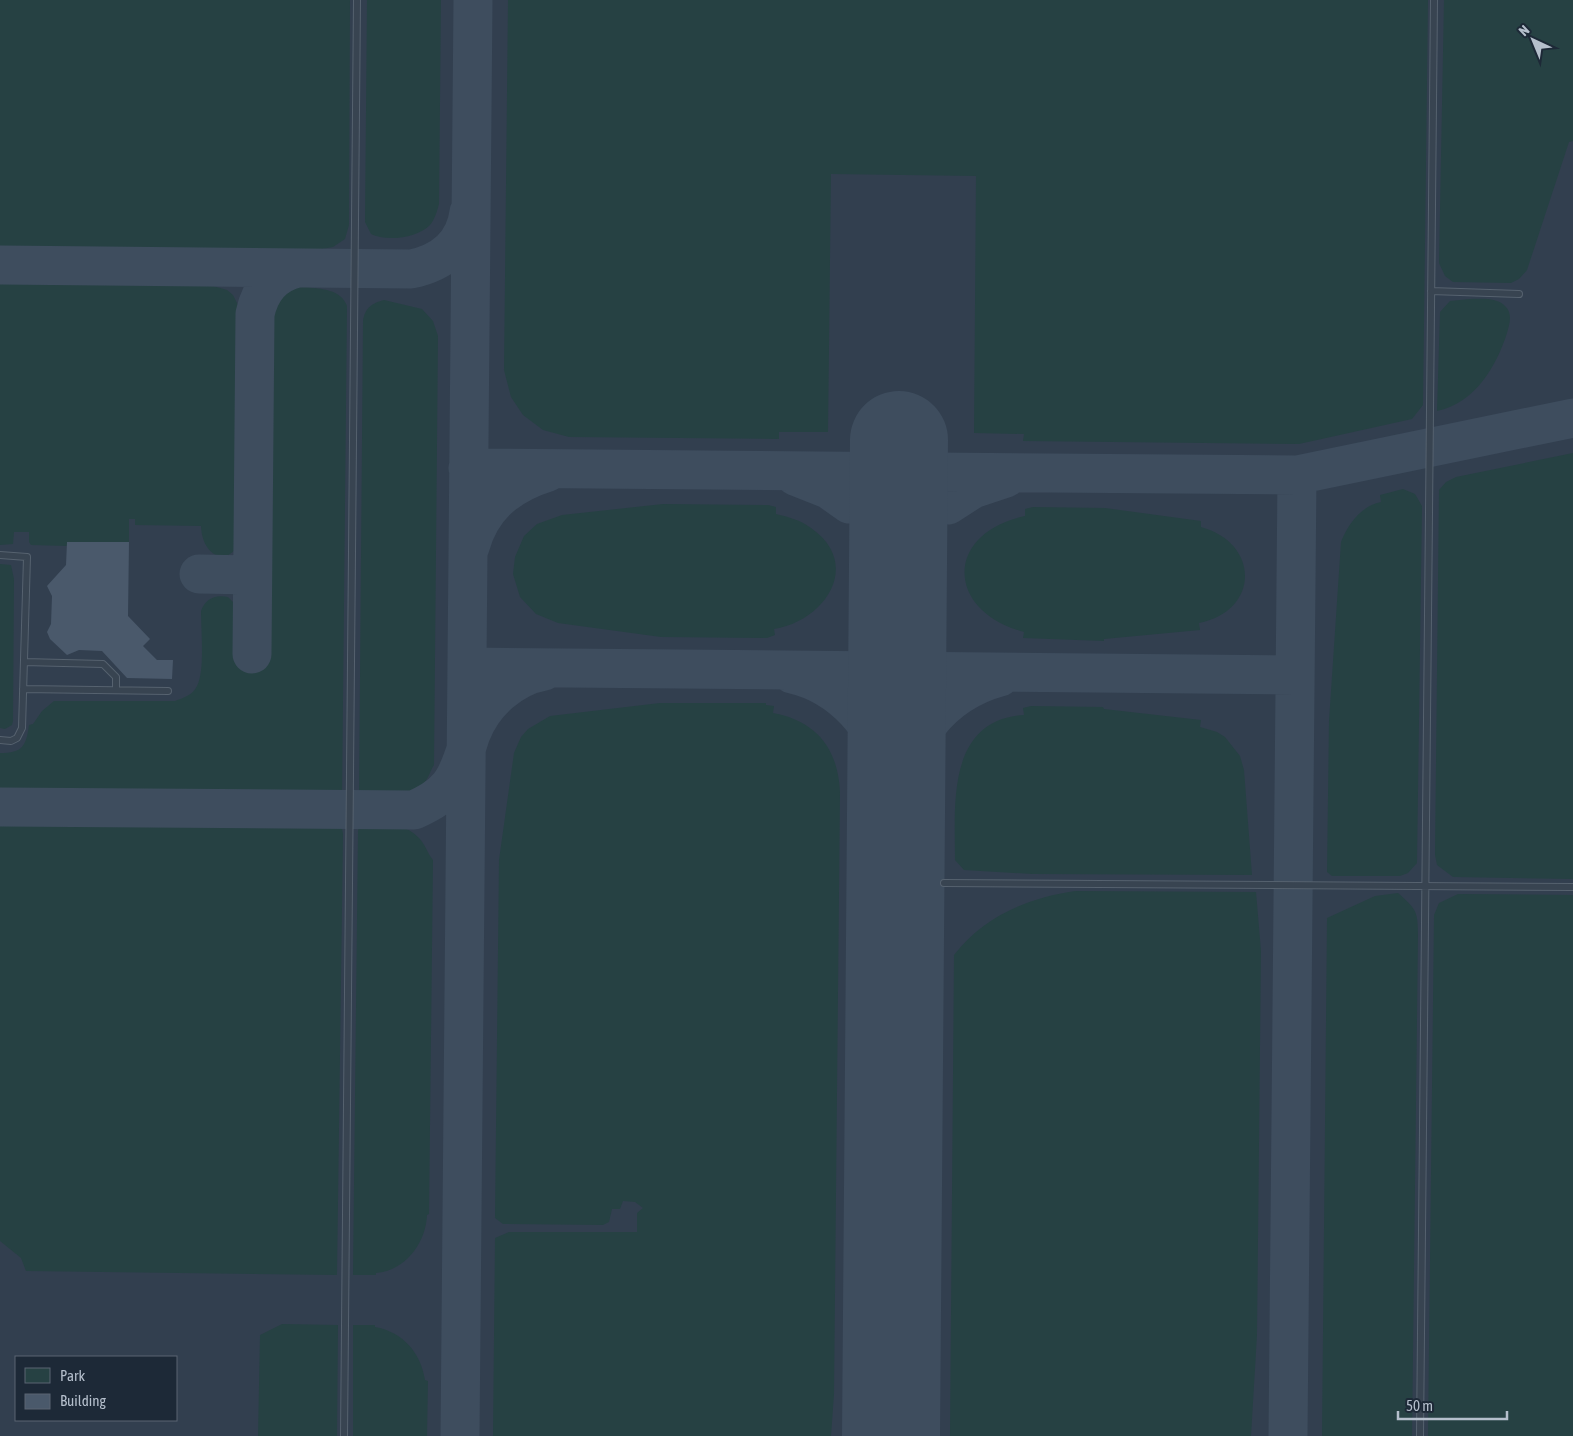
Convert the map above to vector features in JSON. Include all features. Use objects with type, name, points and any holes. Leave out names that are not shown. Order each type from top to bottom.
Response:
[{"type":"lane","points":[[344,1436],[357,0]]},
{"type":"lane","points":[[1420,1436],[1434,0]]},
{"type":"lane","points":[[1431,291],[1519,294]]},
{"type":"lane","points":[[0,555],[27,557],[22,728],[17,738],[10,741],[0,740]]},
{"type":"lane","points":[[24,662],[103,664],[116,676],[116,690]]},
{"type":"lane","points":[[23,689],[168,691]]},
{"type":"lane","points":[[944,882],[1573,886]]},
{"type":"shaded area","points":[[0,0],[1573,0],[1573,1436],[0,1436]]},
{"type":"green space","points":[[0,0],[350,0],[349,225],[345,239],[333,247],[306,252],[0,250]]},
{"type":"green space","points":[[367,0],[441,0],[439,204],[435,218],[430,225],[410,236],[385,238],[377,236],[371,234],[365,222]]},
{"type":"green space","points":[[508,0],[1428,0],[1423,405],[1412,419],[1299,444],[1023,441],[1024,434],[974,433],[976,176],[831,174],[828,432],[779,432],[779,439],[569,437],[543,430],[523,415],[511,397],[504,370]]},
{"type":"green space","points":[[1444,0],[1573,0],[1573,141],[1569,142],[1527,270],[1519,279],[1511,283],[1453,282],[1445,276],[1439,263]]},
{"type":"green space","points":[[0,282],[210,285],[227,290],[233,295],[242,313],[244,351],[242,537],[231,554],[217,556],[211,552],[206,545],[201,526],[135,525],[135,519],[129,519],[129,542],[67,542],[67,546],[31,545],[29,542],[29,532],[14,532],[13,544],[0,545]]},
{"type":"green space","points":[[306,287],[324,289],[335,293],[344,300],[347,306],[342,800],[0,797],[0,753],[14,752],[22,747],[25,743],[29,725],[33,724],[42,711],[54,701],[175,701],[193,692],[197,686],[201,671],[201,611],[205,603],[211,598],[219,596],[228,597],[236,605],[239,612],[242,612],[241,659],[264,659],[268,351],[271,344],[272,313],[275,302],[281,294],[290,289]]},
{"type":"green space","points":[[1470,299],[1494,300],[1506,307],[1510,317],[1507,333],[1497,358],[1482,382],[1462,400],[1450,407],[1437,411],[1440,312],[1450,301]]},
{"type":"green space","points":[[384,300],[422,309],[433,321],[438,336],[434,765],[425,782],[411,794],[396,799],[361,800],[359,797],[363,321],[370,306]]},
{"type":"green space","points":[[1573,453],[1573,879],[1453,877],[1437,865],[1435,855],[1439,490],[1446,482],[1456,477]]},
{"type":"green space","points":[[1403,489],[1415,494],[1422,506],[1417,863],[1408,873],[1400,876],[1332,876],[1327,872],[1329,721],[1341,542],[1351,522],[1361,512],[1367,507],[1381,502],[1380,495]]},
{"type":"green space","points":[[663,504],[768,505],[776,507],[776,514],[803,523],[826,542],[834,558],[836,574],[831,589],[822,603],[809,615],[792,624],[774,629],[775,635],[767,638],[661,637],[558,623],[536,614],[520,597],[513,574],[515,557],[524,536],[537,524],[562,515]]},
{"type":"green space","points":[[1033,507],[1105,508],[1201,521],[1201,527],[1220,535],[1234,547],[1242,561],[1245,576],[1242,592],[1233,605],[1219,616],[1199,623],[1200,630],[1104,639],[1104,641],[1023,638],[1024,632],[998,622],[979,607],[968,591],[964,572],[968,555],[980,538],[998,525],[1025,516],[1025,509]]},
{"type":"green space","points":[[0,564],[11,565],[14,579],[13,721],[12,725],[5,729],[0,728]]},
{"type":"green space","points":[[660,703],[766,703],[766,705],[774,706],[773,713],[788,717],[813,730],[822,739],[835,762],[840,792],[834,1394],[831,1436],[493,1436],[495,1238],[509,1232],[637,1232],[637,1213],[643,1208],[635,1202],[623,1201],[620,1209],[612,1209],[609,1222],[603,1225],[503,1224],[495,1218],[499,860],[514,753],[521,737],[528,729],[550,716]]},
{"type":"green space","points":[[1031,706],[1103,707],[1104,709],[1201,720],[1200,727],[1217,732],[1225,737],[1240,756],[1244,770],[1252,875],[1032,874],[964,870],[955,860],[955,815],[960,769],[968,749],[980,732],[999,720],[1024,715],[1023,708]]},
{"type":"green space","points":[[0,820],[341,823],[343,834],[337,1275],[26,1271],[21,1258],[0,1241]]},
{"type":"green space","points":[[360,824],[384,824],[406,829],[421,840],[433,860],[429,1214],[427,1215],[423,1236],[412,1254],[396,1267],[376,1273],[376,1275],[353,1275],[358,831]]},
{"type":"green space","points":[[1075,891],[1256,892],[1261,951],[1257,1335],[1251,1436],[950,1436],[954,955],[979,930],[993,919],[1008,911],[1040,898]]},
{"type":"green space","points":[[1398,893],[1415,911],[1418,927],[1412,1436],[1322,1436],[1327,918],[1375,896]]},
{"type":"green space","points":[[1458,894],[1573,895],[1573,1436],[1428,1436],[1434,915],[1439,903]]},
{"type":"green space","points":[[282,1324],[338,1325],[337,1436],[258,1436],[260,1335]]},
{"type":"green space","points":[[353,1325],[375,1325],[375,1327],[402,1339],[415,1353],[423,1370],[425,1380],[428,1381],[427,1436],[353,1436]]},
{"type":"building","points":[[67,542],[129,542],[128,616],[150,639],[143,646],[157,660],[173,660],[172,679],[127,678],[102,651],[79,650],[67,655],[50,639],[47,632],[51,624],[52,596],[47,586],[66,565]]},
{"type":"taxiway","points":[[460,1436],[473,0]]},
{"type":"taxiway","points":[[0,265],[411,269],[432,262],[450,251],[457,243],[467,224],[469,212]]},
{"type":"taxiway","points":[[252,654],[255,314],[260,298],[269,284],[281,274],[297,268]]},
{"type":"taxiway","points":[[468,468],[1297,475],[1573,418]]},
{"type":"taxiway","points":[[470,547],[481,520],[498,499],[521,483],[548,472]]},
{"type":"taxiway","points":[[1288,1436],[1297,475]]},
{"type":"taxiway","points":[[795,476],[828,489],[849,504]]},
{"type":"taxiway","points":[[948,505],[973,489],[1006,478]]},
{"type":"taxiway","points":[[199,574],[252,575]]},
{"type":"taxiway","points":[[467,667],[1295,675]]},
{"type":"taxiway","points":[[0,807],[414,810],[437,797],[449,786],[460,767],[476,723],[491,702],[510,685],[520,679],[544,671]]},
{"type":"taxiway","points":[[792,674],[827,688],[842,698],[868,726],[885,758],[892,784],[893,800],[892,936]]},
{"type":"taxiway","points":[[899,803],[902,781],[908,760],[917,741],[929,723],[943,708],[960,695],[1000,677]]},
{"type":"runway","points":[[891,1436],[899,440]]}]
